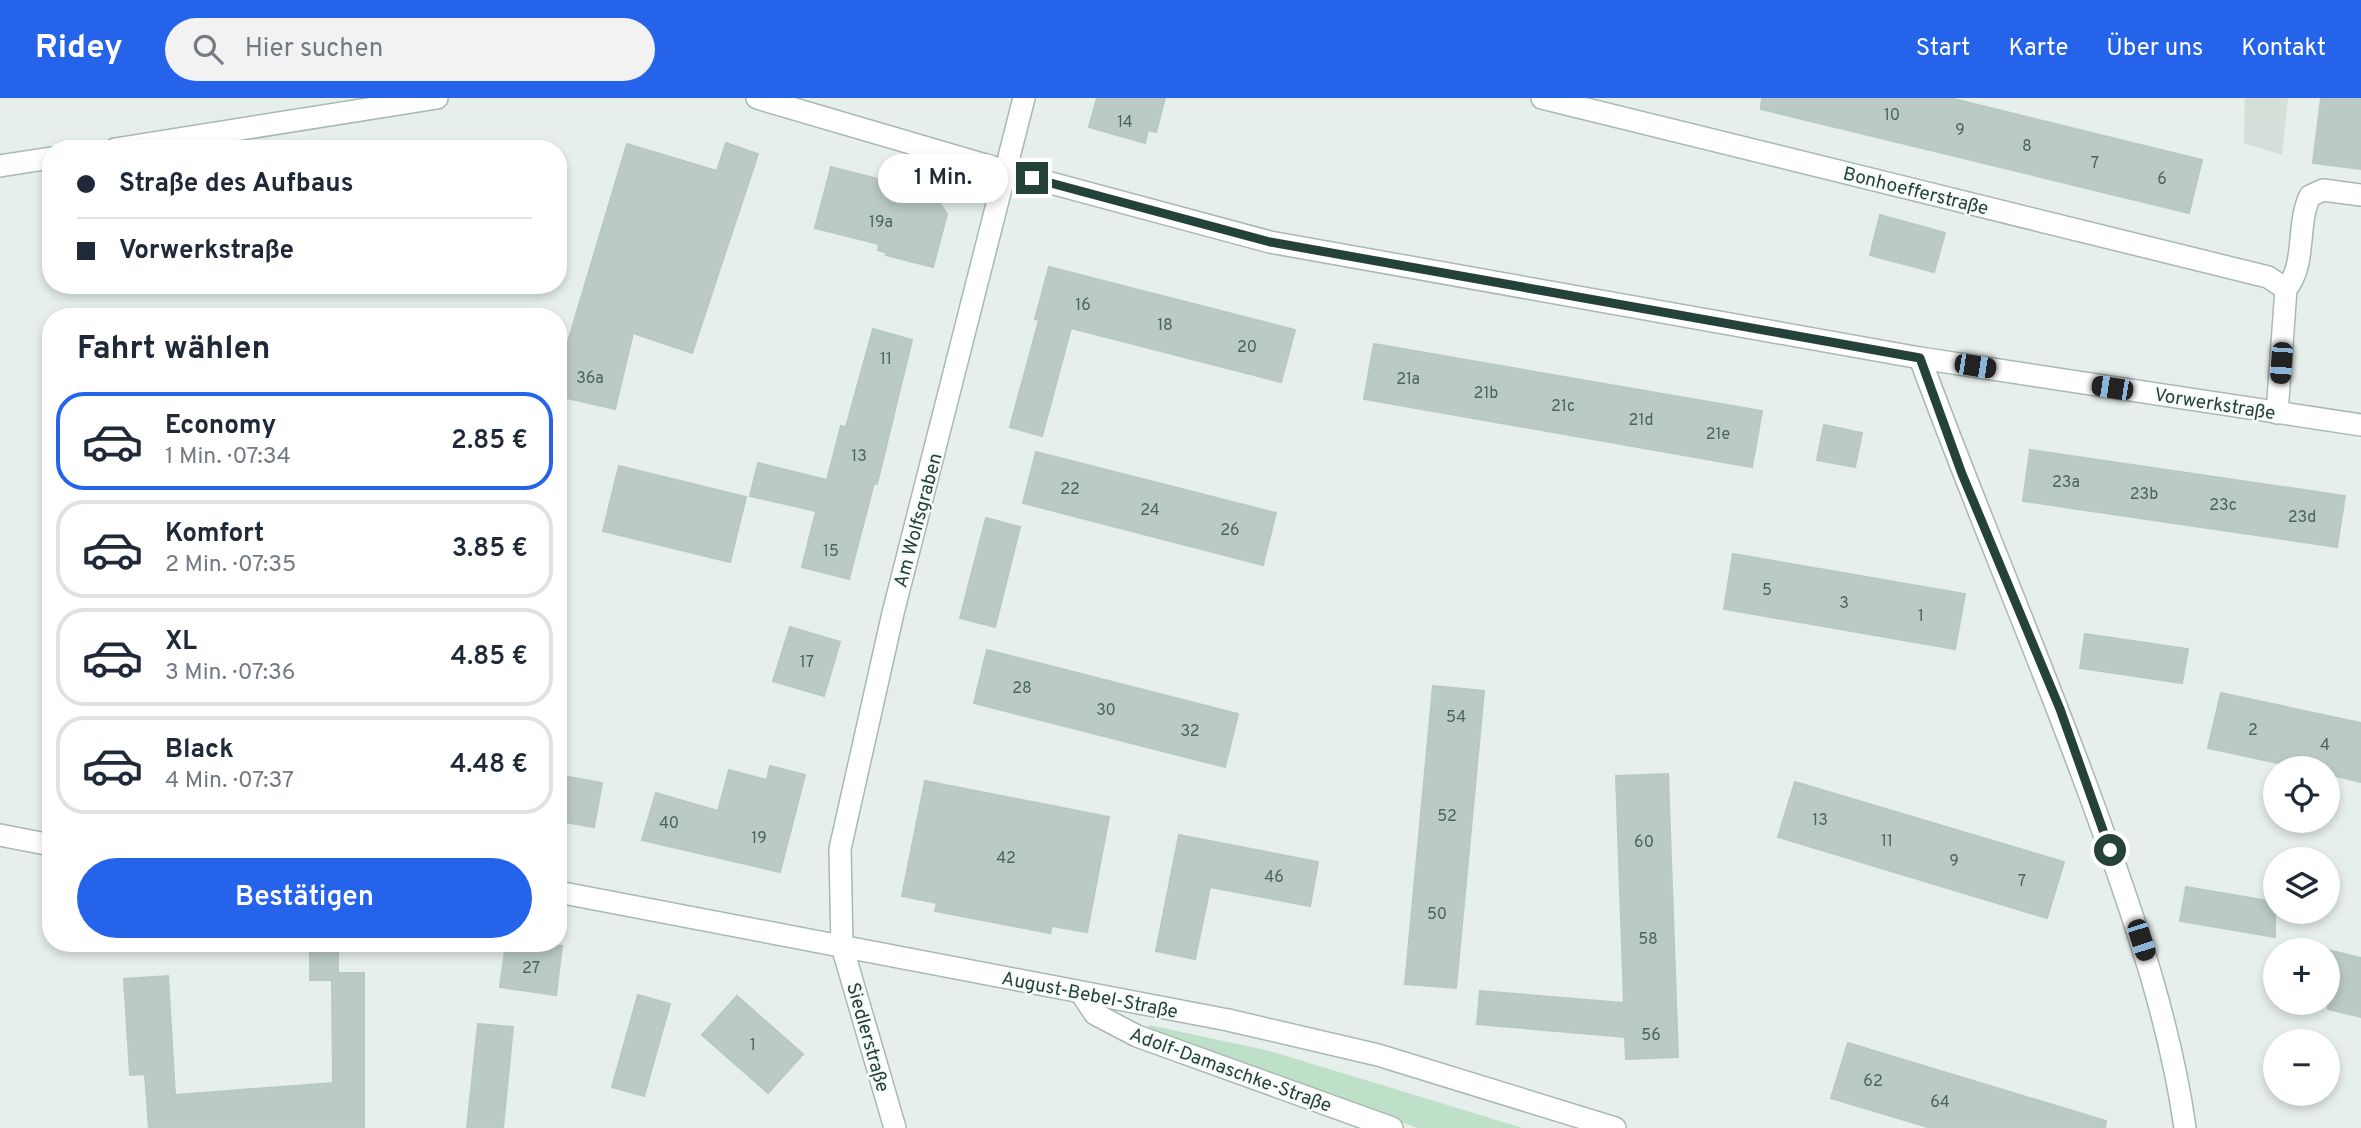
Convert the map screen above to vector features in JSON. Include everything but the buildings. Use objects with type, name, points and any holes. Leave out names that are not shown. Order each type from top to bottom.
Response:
[{"type":"street","points":[[172,140],[437,98]]},
{"type":"street","name":"Vorwerkstraße","points":[[757,98],[1006,171],[1270,242],[1920,358],[2361,425]]},
{"type":"street","name":"Am Wolfsgraben","points":[[842,946],[840,849],[893,613],[1024,98]]},
{"type":"street","name":"Bonhoefferstraße","points":[[1542,98],[2268,277],[2286,289]]},
{"type":"street","points":[[0,166],[42,159]]},
{"type":"street","points":[[2277,413],[2286,289],[2295,278],[2304,209],[2310,196],[2323,190],[2361,195]]},
{"type":"street","points":[[1920,358],[1962,474],[2060,709],[2126,897],[2148,962],[2177,1072],[2185,1128]]},
{"type":"street","points":[[0,835],[42,843]]},
{"type":"street","name":"August-Bebel-Straße","points":[[567,894],[1228,1020],[1378,1055],[1615,1128]]},
{"type":"street","name":"Siedlerstraße","points":[[842,946],[895,1128]]},
{"type":"street","name":"Adolf-Damaschke-Straße","points":[[1081,993],[1095,1013],[1137,1036],[1392,1128]]},
{"type":"shaded area","points":[[2245,98],[2288,98],[2282,155],[2244,143]]},
{"type":"green space","points":[[1149,1025],[1270,1051],[1523,1128],[1418,1128],[1148,1031]]},
{"type":"route","points":[[1032,178],[1270,242],[1920,358],[1962,474],[2060,709],[2110,850]]}]
